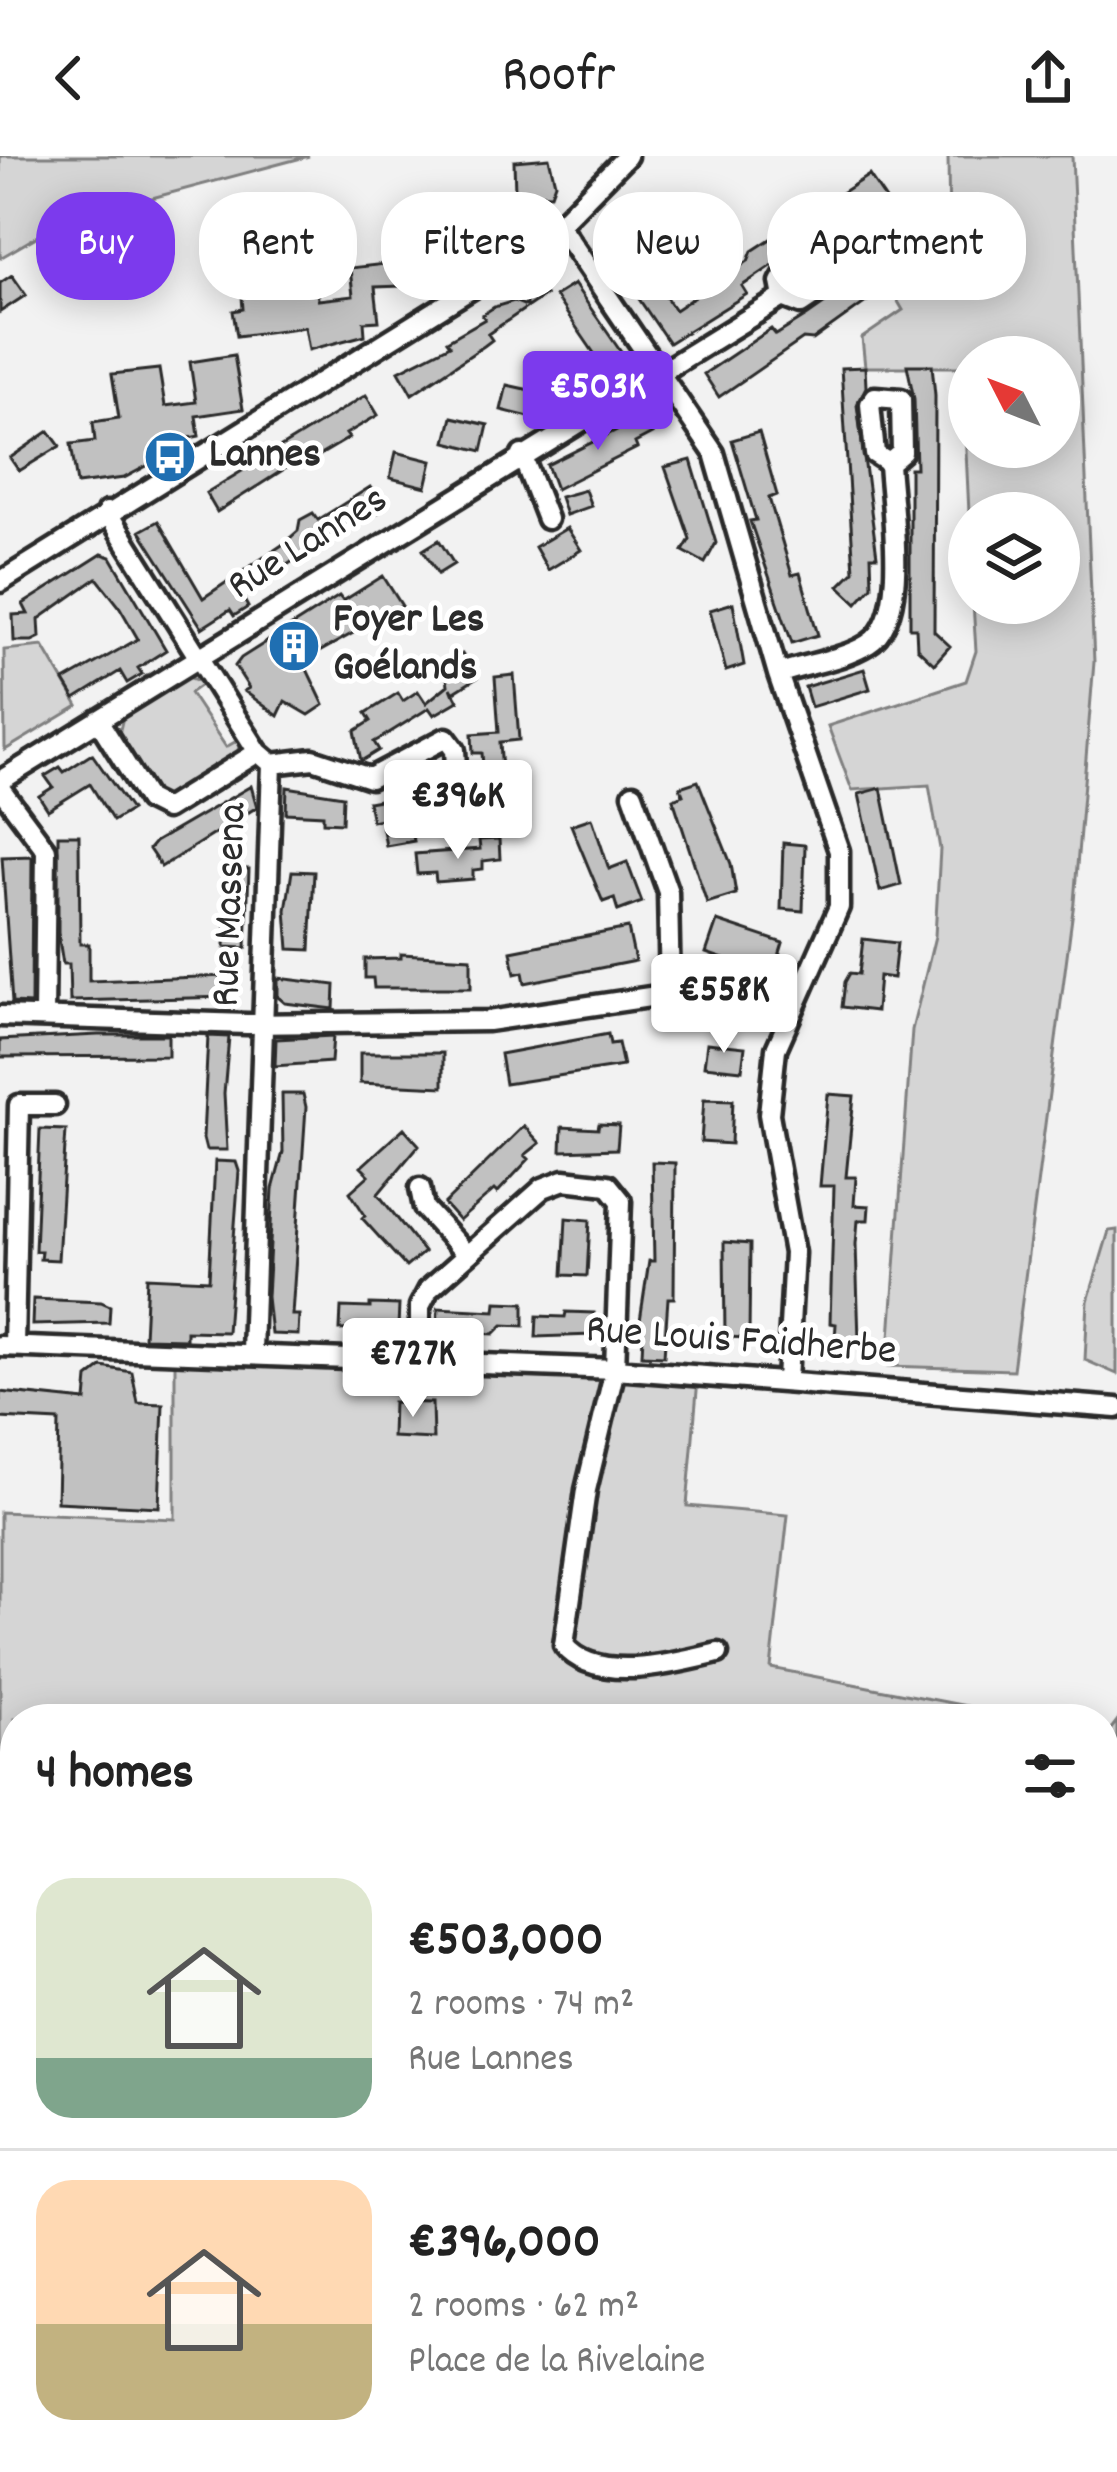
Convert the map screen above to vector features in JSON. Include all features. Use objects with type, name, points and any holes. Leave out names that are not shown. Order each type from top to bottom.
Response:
[{"type":"street","points":[[569,215],[627,156]]},
{"type":"street","points":[[569,240],[715,453],[778,674],[839,851],[839,907],[776,1049],[769,1114],[794,1253],[788,1381]]},
{"type":"street","points":[[0,582],[453,300]]},
{"type":"street","name":"Rue Lannes","points":[[0,785],[522,455],[661,376],[778,300]]},
{"type":"street","points":[[522,455],[547,519]]},
{"type":"street","points":[[778,674],[868,644],[887,625],[895,596],[889,463]]},
{"type":"street","name":"Rue Massena","points":[[107,512],[265,758],[263,1024],[252,1352]]},
{"type":"street","points":[[98,720],[148,800],[166,809],[265,758],[313,759],[370,778],[438,738],[451,742],[459,817],[430,819],[408,777],[395,767]]},
{"type":"street","points":[[0,785],[46,850],[44,1016]]},
{"type":"street","points":[[634,794],[668,892],[670,994]]},
{"type":"street","points":[[0,1016],[263,1024],[525,1018],[670,994],[719,999],[789,1018]]},
{"type":"street","points":[[7,1346],[19,1105],[56,1105]]},
{"type":"street","points":[[421,1360],[420,1306],[429,1289],[543,1188],[564,1180],[608,1185],[621,1201],[615,1369],[586,1490],[564,1645],[583,1660],[622,1666],[718,1653]]},
{"type":"street","points":[[420,1188],[424,1208],[467,1255]]},
{"type":"street","name":"Rue Louis Faidherbe","points":[[7,1346],[615,1369],[1117,1408]]},
{"type":"shaded area","points":[[0,156],[309,156],[174,192],[36,192],[36,237],[0,258]]},
{"type":"shaded area","points":[[948,156],[1072,156],[1080,336],[948,336],[948,367],[865,367],[862,338],[903,310],[897,300],[1026,300],[1026,192],[948,192]]},
{"type":"shaded area","points":[[1080,340],[1094,662],[1074,902],[1013,1370],[888,1366],[912,1030],[935,936],[940,849],[929,785],[852,790],[828,726],[966,681],[976,651],[974,624],[1080,624],[1080,492],[968,492],[967,468],[1080,468]]},
{"type":"shaded area","points":[[43,646],[78,706],[5,750],[4,650]]},
{"type":"shaded area","points":[[186,676],[204,683],[190,693],[226,747],[240,739],[237,757],[171,798],[156,794],[119,734],[123,717]]},
{"type":"shaded area","points":[[1117,1230],[1117,1374],[1085,1360],[1088,1301],[1109,1231]]},
{"type":"shaded area","points":[[175,1350],[698,1379],[687,1506],[788,1515],[771,1668],[957,1704],[0,1704],[0,1512],[175,1519]]},
{"type":"building","points":[[549,158],[555,183],[552,192],[515,192],[514,161]]},
{"type":"building","points":[[869,175],[881,192],[843,192]]},
{"type":"building","points":[[767,241],[767,269],[743,285],[743,264]]},
{"type":"building","points":[[381,264],[381,287],[375,287],[379,321],[364,322],[365,335],[309,350],[305,327],[237,336],[233,311],[243,309],[242,300],[357,300],[357,267]]},
{"type":"building","points":[[12,275],[26,295],[0,312],[0,283]]},
{"type":"building","points":[[574,284],[632,368],[613,381],[558,300],[569,300],[569,287]]},
{"type":"building","points":[[526,300],[538,300],[488,334],[492,340],[484,346],[412,394],[399,371],[450,345],[447,341],[485,319],[482,315],[494,307],[514,301],[526,306]]},
{"type":"building","points":[[640,300],[668,300],[675,310],[690,300],[737,300],[669,343]]},
{"type":"building","points":[[830,300],[869,300],[719,397],[704,374],[771,329],[776,335]]},
{"type":"building","points":[[234,355],[243,409],[196,416],[199,436],[156,445],[158,460],[124,478],[77,484],[71,444],[95,441],[93,422],[119,418],[112,374],[159,369],[165,406],[196,402],[190,362]]},
{"type":"building","points":[[907,365],[932,365],[935,395],[934,631],[950,646],[934,664],[917,648],[916,628],[910,628],[910,468],[916,468],[914,399]]},
{"type":"building","points":[[865,367],[866,387],[857,405],[877,556],[871,556],[872,586],[857,603],[839,586],[854,571],[841,368]]},
{"type":"building","points":[[507,385],[543,393],[537,419],[501,410]]},
{"type":"building","points":[[366,395],[378,415],[346,434],[349,438],[315,458],[311,452],[217,512],[206,493]]},
{"type":"building","points":[[452,417],[488,425],[482,451],[446,442]]},
{"type":"building","points":[[643,417],[652,434],[635,443],[637,448],[556,489],[547,465]]},
{"type":"building","points":[[49,431],[60,446],[19,471],[10,458]]},
{"type":"building","points":[[759,432],[777,495],[769,498],[792,575],[800,573],[818,635],[792,643],[750,521],[756,520],[732,440]]},
{"type":"building","points":[[396,452],[432,461],[426,487],[390,478]]},
{"type":"building","points":[[691,460],[716,543],[705,563],[683,551],[690,539],[665,467]]},
{"type":"building","points":[[370,487],[384,509],[352,529],[349,524],[284,567],[243,598],[248,607],[234,616],[230,610],[202,628],[140,531],[158,521],[203,598],[282,545],[298,531],[300,520],[313,513],[318,520]]},
{"type":"building","points":[[585,490],[591,506],[566,515],[560,497]]},
{"type":"building","points":[[567,528],[581,550],[548,570],[535,547]]},
{"type":"building","points":[[439,540],[454,564],[438,574],[423,550]]},
{"type":"building","points":[[102,554],[111,557],[166,650],[138,668],[142,674],[127,683],[120,671],[75,699],[64,681],[138,639],[119,606],[97,578],[39,619],[40,637],[32,641],[14,641],[13,615],[28,614],[23,604]]},
{"type":"building","name":"Foyer Les Goélands","points":[[383,576],[402,606],[303,661],[324,705],[309,715],[285,701],[278,716],[244,691],[249,688],[235,666],[241,658],[339,596],[343,601]]},
{"type":"building","points":[[733,603],[744,665],[726,671],[710,610]]},
{"type":"building","points":[[462,654],[477,678],[454,693],[458,701],[434,715],[429,708],[374,742],[379,750],[361,761],[355,731],[371,721],[366,713],[398,693],[403,701],[418,691],[426,703],[448,685],[445,664]]},
{"type":"building","points":[[864,669],[870,689],[811,707],[805,687]]},
{"type":"building","points":[[514,675],[519,740],[500,742],[501,758],[505,791],[524,798],[525,817],[497,819],[495,792],[502,791],[485,792],[482,753],[473,753],[472,734],[499,732],[495,677]]},
{"type":"building","points":[[92,754],[131,810],[113,821],[90,784],[48,810],[39,796],[53,787],[45,776],[60,767],[64,772]]},
{"type":"building","points":[[698,781],[731,864],[736,894],[707,903],[673,799],[683,795],[680,787]]},
{"type":"building","points":[[251,786],[257,807],[161,867],[149,849],[155,842]]},
{"type":"building","points":[[287,787],[343,796],[342,823],[323,822],[323,815],[286,813]]},
{"type":"building","points":[[881,788],[901,885],[880,891],[859,794]]},
{"type":"building","points":[[396,797],[401,824],[410,822],[414,841],[386,846],[381,819],[372,821],[368,802]]},
{"type":"building","points":[[592,818],[609,869],[627,862],[642,902],[618,911],[614,898],[603,902],[571,825]]},
{"type":"building","points":[[58,835],[79,835],[80,944],[89,944],[89,981],[228,976],[229,997],[70,1001],[69,964],[63,964],[58,933]]},
{"type":"building","points":[[499,839],[500,859],[483,861],[483,869],[473,870],[473,879],[436,882],[435,873],[417,874],[415,854],[480,849],[479,840]]},
{"type":"building","points":[[783,843],[805,845],[803,911],[781,909]]},
{"type":"building","points":[[32,856],[31,1004],[12,1003],[2,857]]},
{"type":"building","points":[[228,869],[249,869],[246,948],[225,947]]},
{"type":"building","points":[[292,871],[314,872],[310,950],[289,949],[286,910]]},
{"type":"building","points":[[717,921],[783,943],[776,966],[768,963],[764,973],[706,953]]},
{"type":"building","points":[[628,928],[635,961],[525,983],[523,972],[515,974],[511,951]]},
{"type":"building","points":[[863,939],[897,943],[893,978],[879,976],[876,1011],[842,1007],[845,982],[850,973],[859,974]]},
{"type":"building","points":[[401,954],[471,958],[471,988],[374,988],[373,978],[365,978],[365,959],[401,958]]},
{"type":"building","points":[[278,978],[335,985],[334,1009],[285,1003],[278,997]]},
{"type":"building","points":[[608,1034],[610,1044],[618,1043],[623,1066],[505,1084],[500,1054]]},
{"type":"building","points":[[168,1035],[168,1056],[0,1057],[0,1040]]},
{"type":"building","points":[[208,1036],[229,1037],[224,1093],[227,1150],[206,1150],[203,1138]]},
{"type":"building","points":[[333,1036],[331,1062],[275,1066],[276,1039]]},
{"type":"building","points":[[707,1043],[745,1047],[742,1070],[704,1066]]},
{"type":"building","points":[[360,1053],[443,1053],[443,1087],[360,1083]]},
{"type":"building","points":[[282,1094],[303,1094],[306,1107],[292,1315],[299,1315],[298,1335],[271,1334],[267,1297],[273,1189],[283,1152]]},
{"type":"building","points":[[828,1094],[854,1096],[846,1177],[856,1177],[854,1205],[869,1206],[868,1220],[858,1220],[856,1244],[859,1341],[835,1339],[836,1324],[830,1323],[834,1186],[820,1186]]},
{"type":"building","points":[[704,1099],[733,1100],[731,1144],[701,1142]]},
{"type":"building","points":[[599,1124],[619,1125],[617,1149],[561,1151],[562,1127],[598,1129]]},
{"type":"building","points":[[524,1126],[540,1143],[497,1193],[494,1190],[459,1221],[444,1204]]},
{"type":"building","points":[[404,1128],[419,1145],[378,1194],[424,1252],[406,1267],[362,1218],[365,1215],[350,1192],[369,1175],[361,1167]]},
{"type":"building","points":[[40,1129],[66,1130],[58,1260],[40,1259],[41,1251],[35,1251]]},
{"type":"building","points":[[215,1161],[236,1162],[239,1171],[227,1332],[186,1331],[186,1339],[144,1338],[147,1277],[209,1280]]},
{"type":"building","points":[[652,1162],[675,1163],[674,1298],[668,1298],[664,1356],[642,1355],[643,1334],[638,1334],[649,1261],[654,1261]]},
{"type":"building","points":[[566,1218],[590,1220],[587,1276],[563,1275]]},
{"type":"building","points":[[724,1242],[750,1244],[749,1338],[725,1337]]},
{"type":"building","points":[[33,1299],[101,1302],[110,1306],[109,1323],[32,1325]]},
{"type":"building","points":[[496,1302],[524,1303],[524,1326],[503,1325],[494,1334],[437,1331],[438,1308],[495,1311]]},
{"type":"building","points":[[370,1304],[399,1305],[398,1327],[340,1330],[341,1307],[370,1308]]},
{"type":"building","points":[[566,1312],[594,1313],[593,1335],[536,1337],[537,1316],[565,1317]]},
{"type":"building","points":[[102,1367],[132,1372],[138,1403],[163,1404],[159,1507],[57,1502],[59,1421],[0,1418],[0,1392],[86,1401],[88,1378]]},
{"type":"building","points":[[393,1402],[432,1403],[433,1439],[392,1437]]},
{"type":"place","name":"Lannes","points":[[170,457]]},
{"type":"place","name":"Foyer Les Goélands","points":[[294,646]]}]
